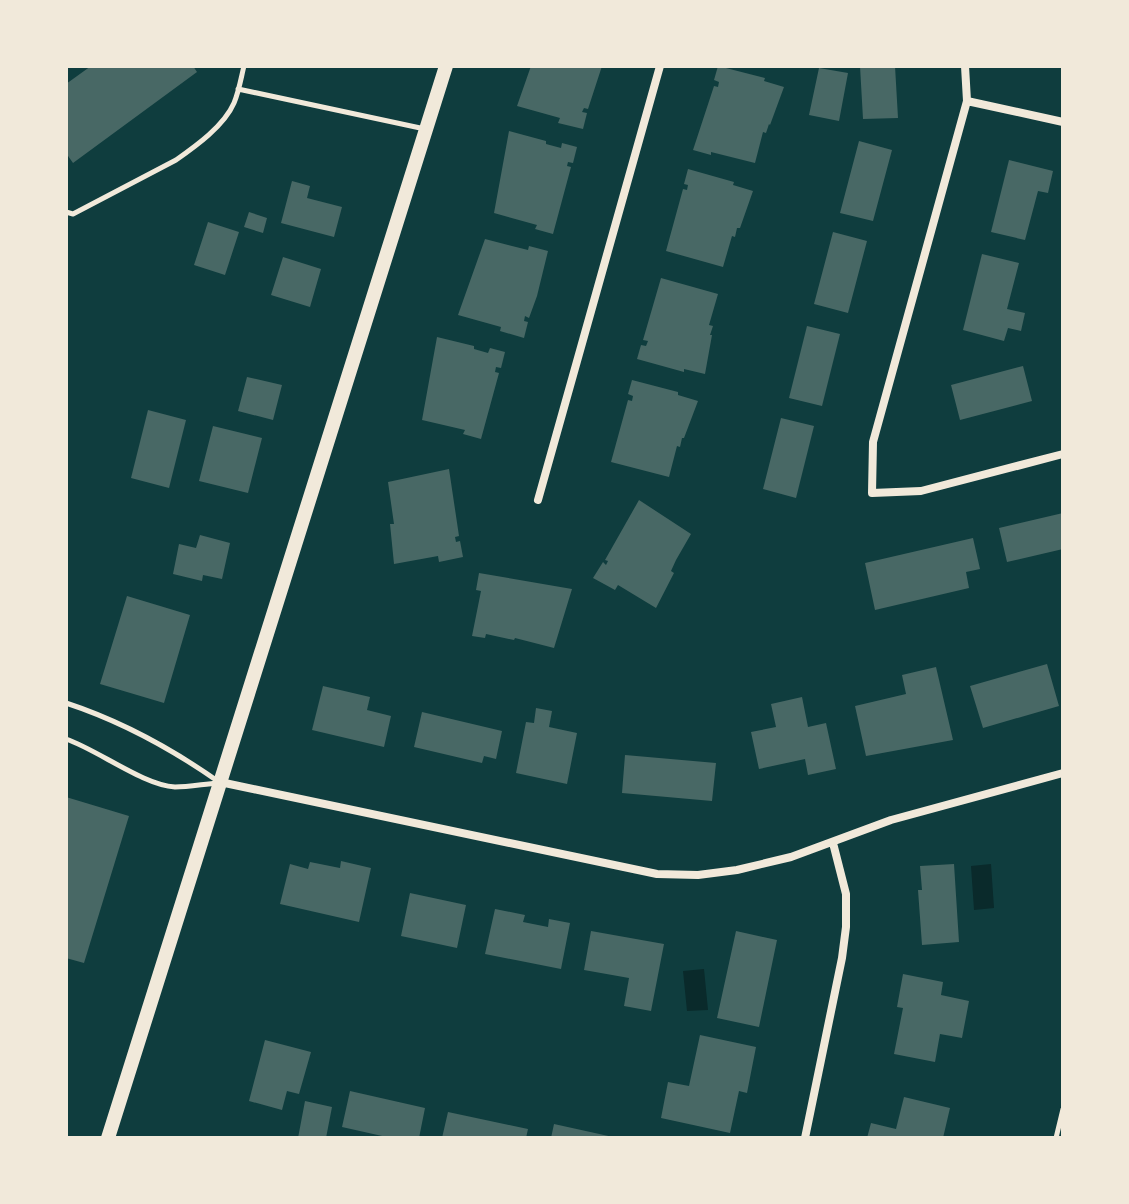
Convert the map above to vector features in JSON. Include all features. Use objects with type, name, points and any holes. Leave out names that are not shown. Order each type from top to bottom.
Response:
[{"type":"main road","points":[[108,1138],[446,66]]},
{"type":"street","points":[[538,500],[660,66]]},
{"type":"street","points":[[965,66],[967,101],[873,442],[872,493],[921,491],[1063,454]]},
{"type":"street","points":[[967,101],[1063,122]]},
{"type":"street","points":[[220,782],[657,874],[698,875],[737,870],[791,857],[891,820],[1063,773]]},
{"type":"street","points":[[805,1138],[846,927],[846,894],[833,843]]},
{"type":"lane","points":[[66,212],[73,214],[176,160],[222,120],[233,105],[244,66]]},
{"type":"lane","points":[[238,89],[426,129]]},
{"type":"lane","points":[[66,703],[142,735],[220,782]]},
{"type":"lane","points":[[66,739],[129,770],[173,787],[220,782]]},
{"type":"lane","points":[[1056,1138],[1063,1109]]},
{"type":"water","points":[[991,864],[994,908],[974,910],[971,866]]},
{"type":"water","points":[[704,969],[708,1010],[687,1011],[683,971]]},
{"type":"building","points":[[91,66],[193,66],[197,72],[73,163],[66,153],[66,84]]},
{"type":"building","points":[[531,66],[602,66],[588,109],[584,108],[582,112],[587,113],[583,129],[558,123],[560,118],[517,106]]},
{"type":"building","points":[[718,66],[765,78],[764,81],[784,87],[770,125],[766,133],[763,132],[755,163],[693,150],[714,86],[718,87],[719,82],[714,80]]},
{"type":"building","points":[[860,66],[895,66],[898,118],[863,119]]},
{"type":"building","points":[[819,68],[848,73],[839,121],[809,115]]},
{"type":"building","points":[[509,131],[561,148],[562,143],[577,147],[573,163],[568,162],[567,166],[571,167],[553,234],[535,229],[537,225],[494,213]]},
{"type":"building","points":[[859,141],[892,150],[873,221],[840,213]]},
{"type":"building","points":[[1009,160],[1053,171],[1048,193],[1038,191],[1025,240],[991,232]]},
{"type":"building","points":[[688,169],[734,182],[733,185],[753,191],[740,228],[737,228],[735,237],[732,236],[723,267],[666,251],[683,189],[687,190],[688,185],[684,184]]},
{"type":"building","points":[[292,181],[310,186],[307,198],[342,207],[334,237],[281,223]]},
{"type":"building","points":[[249,212],[267,218],[263,233],[244,227]]},
{"type":"building","points":[[208,222],[239,232],[225,275],[194,265]]},
{"type":"building","points":[[833,232],[867,241],[848,313],[814,304]]},
{"type":"building","points":[[485,239],[528,250],[529,246],[548,251],[537,296],[529,318],[525,316],[524,321],[528,322],[524,338],[500,331],[501,327],[458,315]]},
{"type":"building","points":[[982,254],[1019,263],[1007,309],[1025,313],[1021,331],[1008,328],[1004,341],[963,330]]},
{"type":"building","points":[[283,257],[321,269],[310,307],[271,295]]},
{"type":"building","points":[[661,278],[718,294],[709,325],[713,326],[705,374],[684,369],[684,372],[637,359],[641,345],[646,346],[648,341],[643,340]]},
{"type":"building","points":[[807,326],[840,334],[822,406],[789,398]]},
{"type":"building","points":[[437,337],[474,346],[474,349],[488,353],[490,348],[505,352],[501,368],[496,367],[495,372],[499,373],[481,439],[463,434],[465,430],[422,420]]},
{"type":"building","points":[[1023,366],[1032,401],[960,420],[951,385]]},
{"type":"building","points":[[247,377],[282,385],[273,420],[238,411]]},
{"type":"building","points":[[632,380],[678,392],[678,395],[698,401],[680,447],[677,446],[669,477],[611,462],[628,400],[632,401],[633,396],[628,394]]},
{"type":"building","points":[[148,410],[186,420],[169,488],[131,478]]},
{"type":"building","points":[[781,418],[814,426],[796,498],[763,489]]},
{"type":"building","points":[[213,426],[262,438],[248,493],[199,481]]},
{"type":"building","points":[[449,469],[459,536],[455,537],[456,542],[460,541],[463,557],[439,562],[438,556],[394,564],[390,524],[394,524],[388,482]]},
{"type":"building","points":[[639,500],[691,534],[676,560],[671,571],[674,573],[656,608],[618,585],[615,590],[593,578],[603,562],[606,565],[608,561],[605,560]]},
{"type":"building","points":[[1063,513],[1063,549],[1007,562],[999,528]]},
{"type":"building","points":[[200,535],[230,543],[222,579],[203,575],[202,581],[173,574],[179,544],[196,548]]},
{"type":"building","points":[[973,538],[980,569],[966,572],[969,588],[875,610],[865,563]]},
{"type":"building","points":[[479,573],[572,589],[554,648],[515,638],[486,634],[485,638],[472,636],[481,591],[476,590]]},
{"type":"building","points":[[127,596],[190,615],[164,703],[100,684]]},
{"type":"building","points":[[1047,664],[1059,706],[983,728],[970,686]]},
{"type":"building","points":[[936,667],[953,740],[866,756],[855,706],[906,694],[902,675]]},
{"type":"building","points":[[323,686],[370,697],[367,710],[391,716],[384,747],[312,730]]},
{"type":"building","points":[[802,697],[808,727],[826,723],[836,769],[808,775],[805,759],[759,769],[751,732],[776,727],[771,704]]},
{"type":"building","points":[[536,708],[552,711],[549,727],[577,733],[567,784],[516,773],[526,722],[534,723]]},
{"type":"building","points":[[422,712],[502,731],[496,759],[484,756],[482,763],[414,747]]},
{"type":"building","points":[[625,755],[716,763],[712,801],[622,793]]},
{"type":"building","points":[[66,797],[129,816],[84,963],[66,958]]},
{"type":"building","points":[[341,861],[371,868],[359,922],[280,904],[290,864],[308,869],[310,862],[340,868]]},
{"type":"building","points":[[954,864],[959,942],[922,945],[918,890],[922,890],[920,866]]},
{"type":"building","points":[[410,893],[466,905],[457,948],[401,936]]},
{"type":"building","points":[[495,909],[525,915],[523,922],[548,927],[549,919],[570,923],[561,969],[485,954]]},
{"type":"building","points":[[591,931],[664,944],[651,1011],[624,1006],[629,978],[584,970]]},
{"type":"building","points":[[736,931],[777,940],[759,1027],[717,1018]]},
{"type":"building","points":[[903,974],[943,982],[941,995],[969,1001],[962,1038],[940,1034],[935,1062],[894,1054],[903,1008],[897,1007]]},
{"type":"building","points":[[700,1035],[756,1047],[747,1093],[739,1091],[730,1133],[661,1118],[668,1082],[689,1086]]},
{"type":"building","points":[[265,1040],[311,1052],[299,1094],[287,1091],[282,1110],[249,1101]]},
{"type":"building","points":[[350,1091],[425,1108],[419,1138],[391,1138],[342,1127]]},
{"type":"building","points":[[904,1097],[950,1108],[943,1138],[867,1138],[871,1123],[896,1129]]},
{"type":"building","points":[[305,1101],[332,1107],[326,1138],[298,1138]]},
{"type":"building","points":[[448,1112],[528,1129],[526,1138],[442,1138]]},
{"type":"building","points":[[554,1124],[613,1137],[613,1138],[551,1138]]}]
